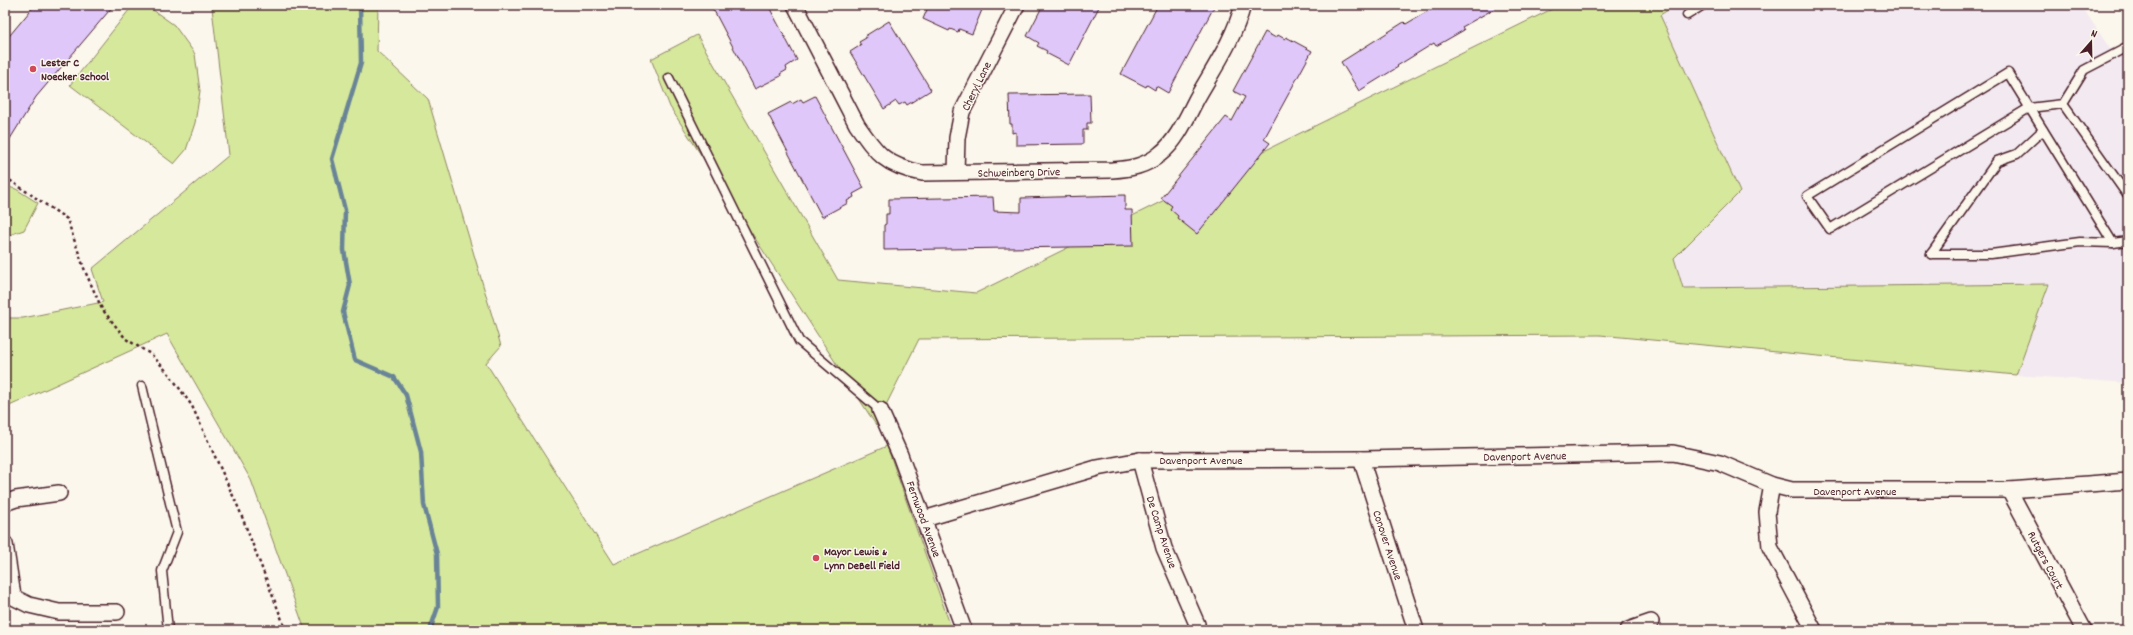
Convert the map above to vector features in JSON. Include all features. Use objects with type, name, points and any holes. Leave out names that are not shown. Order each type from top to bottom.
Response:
[{"type":"street","name":"Schweinberg Drive","points":[[795,5],[857,125],[876,151],[895,166],[922,173],[1127,169],[1150,162],[1161,154],[1179,131],[1228,43],[1243,5]]},
{"type":"street","name":"Cheryl Lane","points":[[956,172],[957,138],[962,112],[1017,5]]},
{"type":"street","name":"Fernwood Avenue","points":[[880,410],[900,455],[964,630]]},
{"type":"street","name":"Davenport Avenue","points":[[924,520],[1097,468],[1140,460],[1361,459],[1673,453],[1720,463],[1772,485],[1792,490],[2009,490],[2128,481]]},
{"type":"street","name":"Conover Avenue","points":[[1361,459],[1416,630]]},
{"type":"street","name":"De Camp Avenue","points":[[1140,460],[1164,548],[1197,624]]},
{"type":"street","points":[[1772,485],[1767,512],[1770,547],[1814,630]]},
{"type":"street","name":"Rutgers Court","points":[[2009,490],[2084,630]]},
{"type":"street","points":[[5,503],[16,499],[59,493]]},
{"type":"street","points":[[5,544],[9,595],[29,605],[59,612],[117,612]]},
{"type":"street","points":[[1628,630],[1651,622]]},
{"type":"lane","points":[[1687,15],[1703,5]]},
{"type":"lane","points":[[2063,104],[2084,70],[2128,47]]},
{"type":"lane","points":[[2063,104],[2029,108],[1830,229],[1807,196],[2008,73],[2029,108],[2113,243]]},
{"type":"lane","points":[[670,78],[799,341],[880,410]]},
{"type":"lane","points":[[2063,104],[2128,196]]},
{"type":"lane","points":[[2043,130],[2017,154],[1997,162],[1931,254],[1991,254],[2080,242],[2113,243],[2128,241]]},
{"type":"lane","points":[[142,386],[177,532],[162,571],[168,630]]},
{"type":"path","points":[[5,177],[67,219],[85,271],[102,310],[126,339],[152,355],[170,375],[192,406],[239,509],[286,630]]},
{"type":"shaded area","points":[[1676,5],[2081,5],[2110,49],[2128,45],[2128,383],[2016,375],[2049,284],[1683,288],[1674,258],[1740,192],[1660,15]]},
{"type":"green space","points":[[133,5],[146,5],[174,25],[195,54],[200,91],[195,123],[186,150],[174,164],[70,85]]},
{"type":"green space","points":[[209,5],[378,5],[377,51],[428,99],[501,346],[486,363],[614,564],[887,446],[952,630],[305,630],[251,480],[167,334],[5,408],[5,318],[23,318],[103,302],[92,269],[229,155],[212,8]]},
{"type":"green space","points":[[1560,5],[1676,5],[1660,15],[1740,192],[1674,258],[1683,288],[2049,284],[2016,375],[1600,335],[919,339],[876,425],[670,107],[651,59],[697,35],[838,280],[976,293]]},
{"type":"green space","points":[[8,187],[16,189],[38,203],[24,230],[9,235],[5,234],[5,188]]},
{"type":"building","name":"Lester C Noecker School","points":[[35,5],[114,5],[36,97],[5,147],[5,41]]},
{"type":"building","points":[[711,5],[768,5],[797,60],[786,67],[787,70],[780,74],[781,76],[755,89]]},
{"type":"building","points":[[929,5],[984,5],[972,34],[959,29],[958,32],[950,29],[949,31],[923,19]]},
{"type":"building","points":[[1043,5],[1100,5],[1069,65],[1046,53],[1047,51],[1037,46],[1039,43],[1027,36]]},
{"type":"building","points":[[1158,5],[1215,5],[1168,93],[1156,86],[1155,90],[1147,85],[1146,87],[1121,74]]},
{"type":"building","points":[[1438,5],[1501,5],[1462,27],[1464,30],[1436,46],[1434,43],[1359,91],[1341,62],[1404,22],[1406,24]]},
{"type":"building","points":[[889,21],[931,90],[907,105],[905,102],[899,105],[896,101],[884,109],[850,52],[861,45],[859,42],[866,38],[865,36]]},
{"type":"building","points":[[1265,32],[1276,38],[1278,35],[1285,39],[1286,37],[1312,51],[1264,139],[1270,143],[1197,234],[1177,218],[1178,216],[1170,209],[1172,206],[1161,198],[1226,117],[1232,121],[1245,97],[1233,91]]},
{"type":"building","points":[[1090,94],[1091,123],[1087,123],[1087,130],[1083,130],[1083,144],[1016,145],[1016,132],[1012,133],[1012,124],[1010,124],[1009,95]]},
{"type":"building","points":[[815,96],[864,188],[853,194],[854,197],[847,201],[848,203],[822,217],[768,114],[791,102],[792,104],[801,99],[803,102]]},
{"type":"building","points":[[1125,195],[1125,210],[1132,210],[1133,246],[884,250],[884,225],[886,224],[886,214],[889,214],[889,199],[993,197],[994,211],[1021,212],[1021,198]]},
{"type":"waterway","points":[[360,5],[361,63],[332,159],[345,210],[344,250],[350,285],[343,312],[355,360],[394,377],[406,395],[421,452],[424,505],[437,554],[438,607],[430,630]]},
{"type":"place","name":"Lester C Noecker School","points":[[33,69]]},
{"type":"place","name":"Mayor Lewis & Lynn DeBell Field","points":[[816,558]]}]
